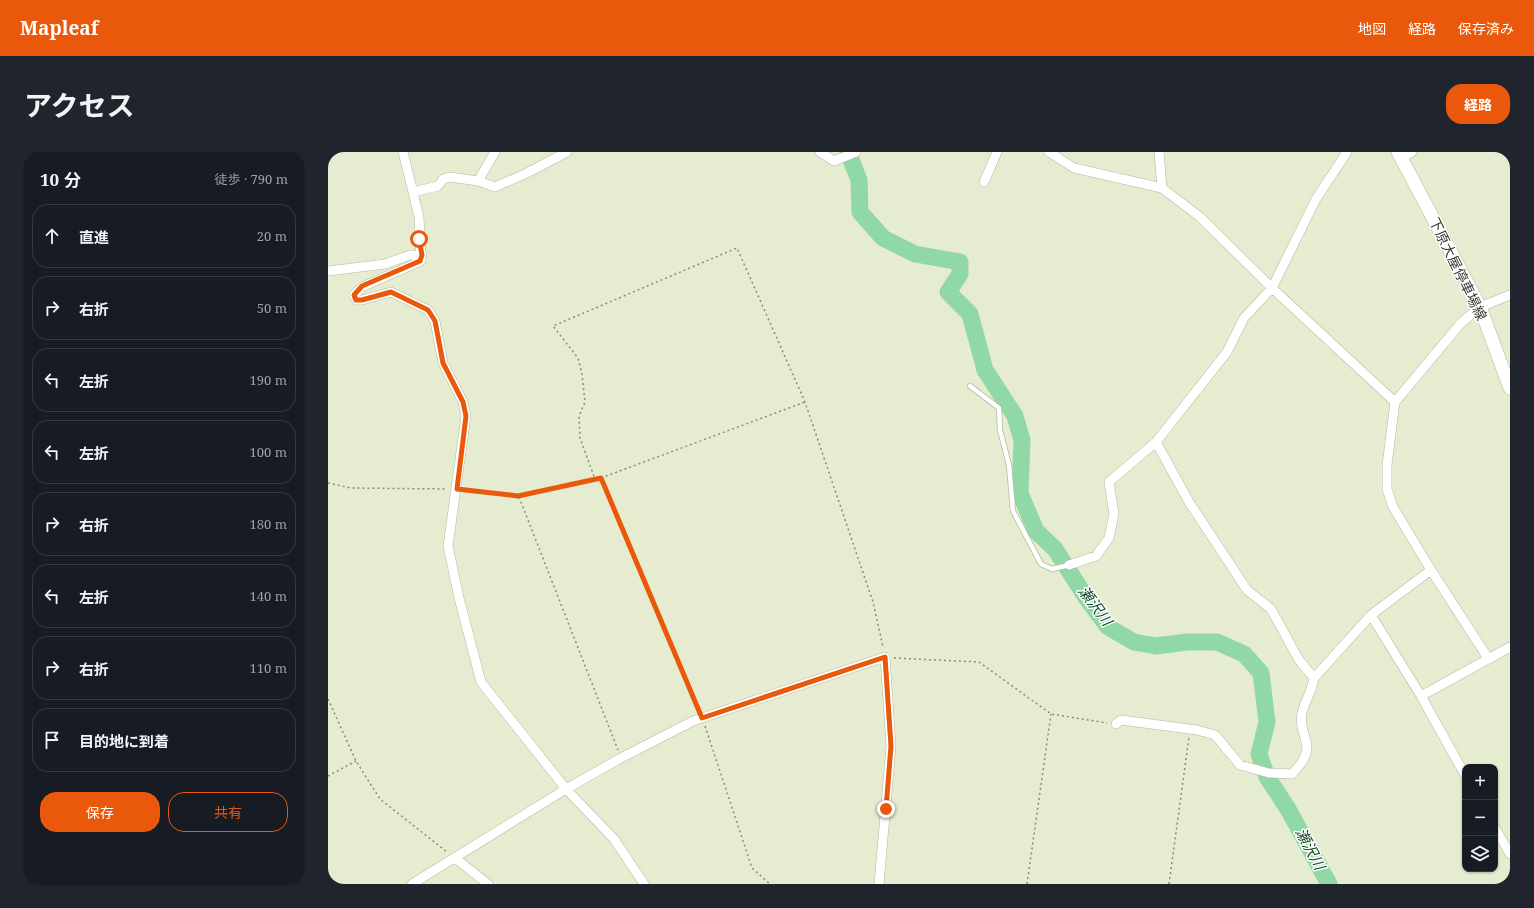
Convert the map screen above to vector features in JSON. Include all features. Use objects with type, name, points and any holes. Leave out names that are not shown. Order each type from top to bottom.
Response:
[{"type":"main road","name":"下原大屋停車場線","points":[[1404,154],[1480,307],[1510,388]]},
{"type":"street","points":[[403,152],[419,217],[422,255],[420,261],[362,286],[354,295],[356,300],[362,300],[391,292],[428,310],[435,321],[443,363],[463,402],[466,416],[448,546],[459,598],[481,682],[566,790],[614,839],[644,884]]},
{"type":"street","points":[[478,181],[495,152]]},
{"type":"street","points":[[413,192],[438,186],[443,178],[450,177],[478,181],[495,187],[527,173],[567,152]]},
{"type":"street","points":[[820,152],[834,161],[856,152]]},
{"type":"street","points":[[984,182],[997,152]]},
{"type":"street","points":[[1049,152],[1074,168],[1162,188],[1200,217],[1272,288],[1395,402]]},
{"type":"street","points":[[1159,152],[1162,188]]},
{"type":"street","points":[[1069,565],[1096,556],[1109,538],[1114,514],[1108,482],[1156,442],[1227,352],[1244,318],[1272,288],[1316,199],[1347,152]]},
{"type":"street","points":[[328,271],[385,264],[410,255],[422,255]]},
{"type":"street","points":[[1488,658],[1431,570],[1393,506],[1387,489],[1387,465],[1395,402],[1461,323],[1480,307],[1510,295]]},
{"type":"street","points":[[1156,442],[1189,502],[1247,590],[1271,609],[1299,660],[1314,678]]},
{"type":"street","points":[[1116,724],[1121,720],[1197,730],[1215,735],[1240,765],[1270,773],[1292,774],[1304,760],[1307,747],[1302,733],[1302,714],[1313,689],[1314,678],[1371,615],[1431,570]]},
{"type":"street","points":[[1371,615],[1462,770]]},
{"type":"street","points":[[1420,696],[1488,658],[1498,655],[1510,648]]},
{"type":"street","points":[[412,884],[621,758],[693,721],[885,657],[891,746],[879,884]]},
{"type":"street","points":[[1498,833],[1510,854]]},
{"type":"street","points":[[455,858],[488,884]]},
{"type":"lane","points":[[970,386],[999,408],[1000,430],[1009,465],[1013,511],[1026,538],[1041,564],[1052,569],[1069,565]]},
{"type":"path","points":[[595,480],[580,438],[579,416],[585,402],[582,374],[578,358],[553,326],[737,248],[805,402],[873,602],[885,657],[979,662],[1051,714],[1116,724]]},
{"type":"path","points":[[328,482],[350,488],[457,489],[518,496],[595,480],[805,402]]},
{"type":"path","points":[[601,478],[702,718],[752,868],[770,884]]},
{"type":"path","points":[[518,496],[621,758]]},
{"type":"path","points":[[328,699],[356,761],[380,799],[455,858]]},
{"type":"path","points":[[1027,884],[1051,714]]},
{"type":"path","points":[[1169,884],[1189,736]]},
{"type":"path","points":[[328,776],[356,761]]},
{"type":"path","points":[[328,876],[334,884]]},
{"type":"waterway","name":"瀬沢川","points":[[848,152],[859,180],[860,212],[883,238],[915,254],[960,262],[960,274],[948,292],[970,314],[985,370],[1015,416],[1022,440],[1020,493],[1036,531],[1055,549],[1087,599],[1108,627],[1134,642],[1156,646],[1187,642],[1217,642],[1244,654],[1261,673],[1267,722],[1259,754],[1267,777],[1288,809],[1329,884]]},
{"type":"route","points":[[419,239],[422,255],[420,261],[362,286],[354,295],[356,300],[362,300],[391,292],[398,294],[428,310],[435,321],[443,363],[463,402],[466,416],[457,489],[518,496],[601,478],[702,718],[885,657],[891,746],[886,809]]}]
